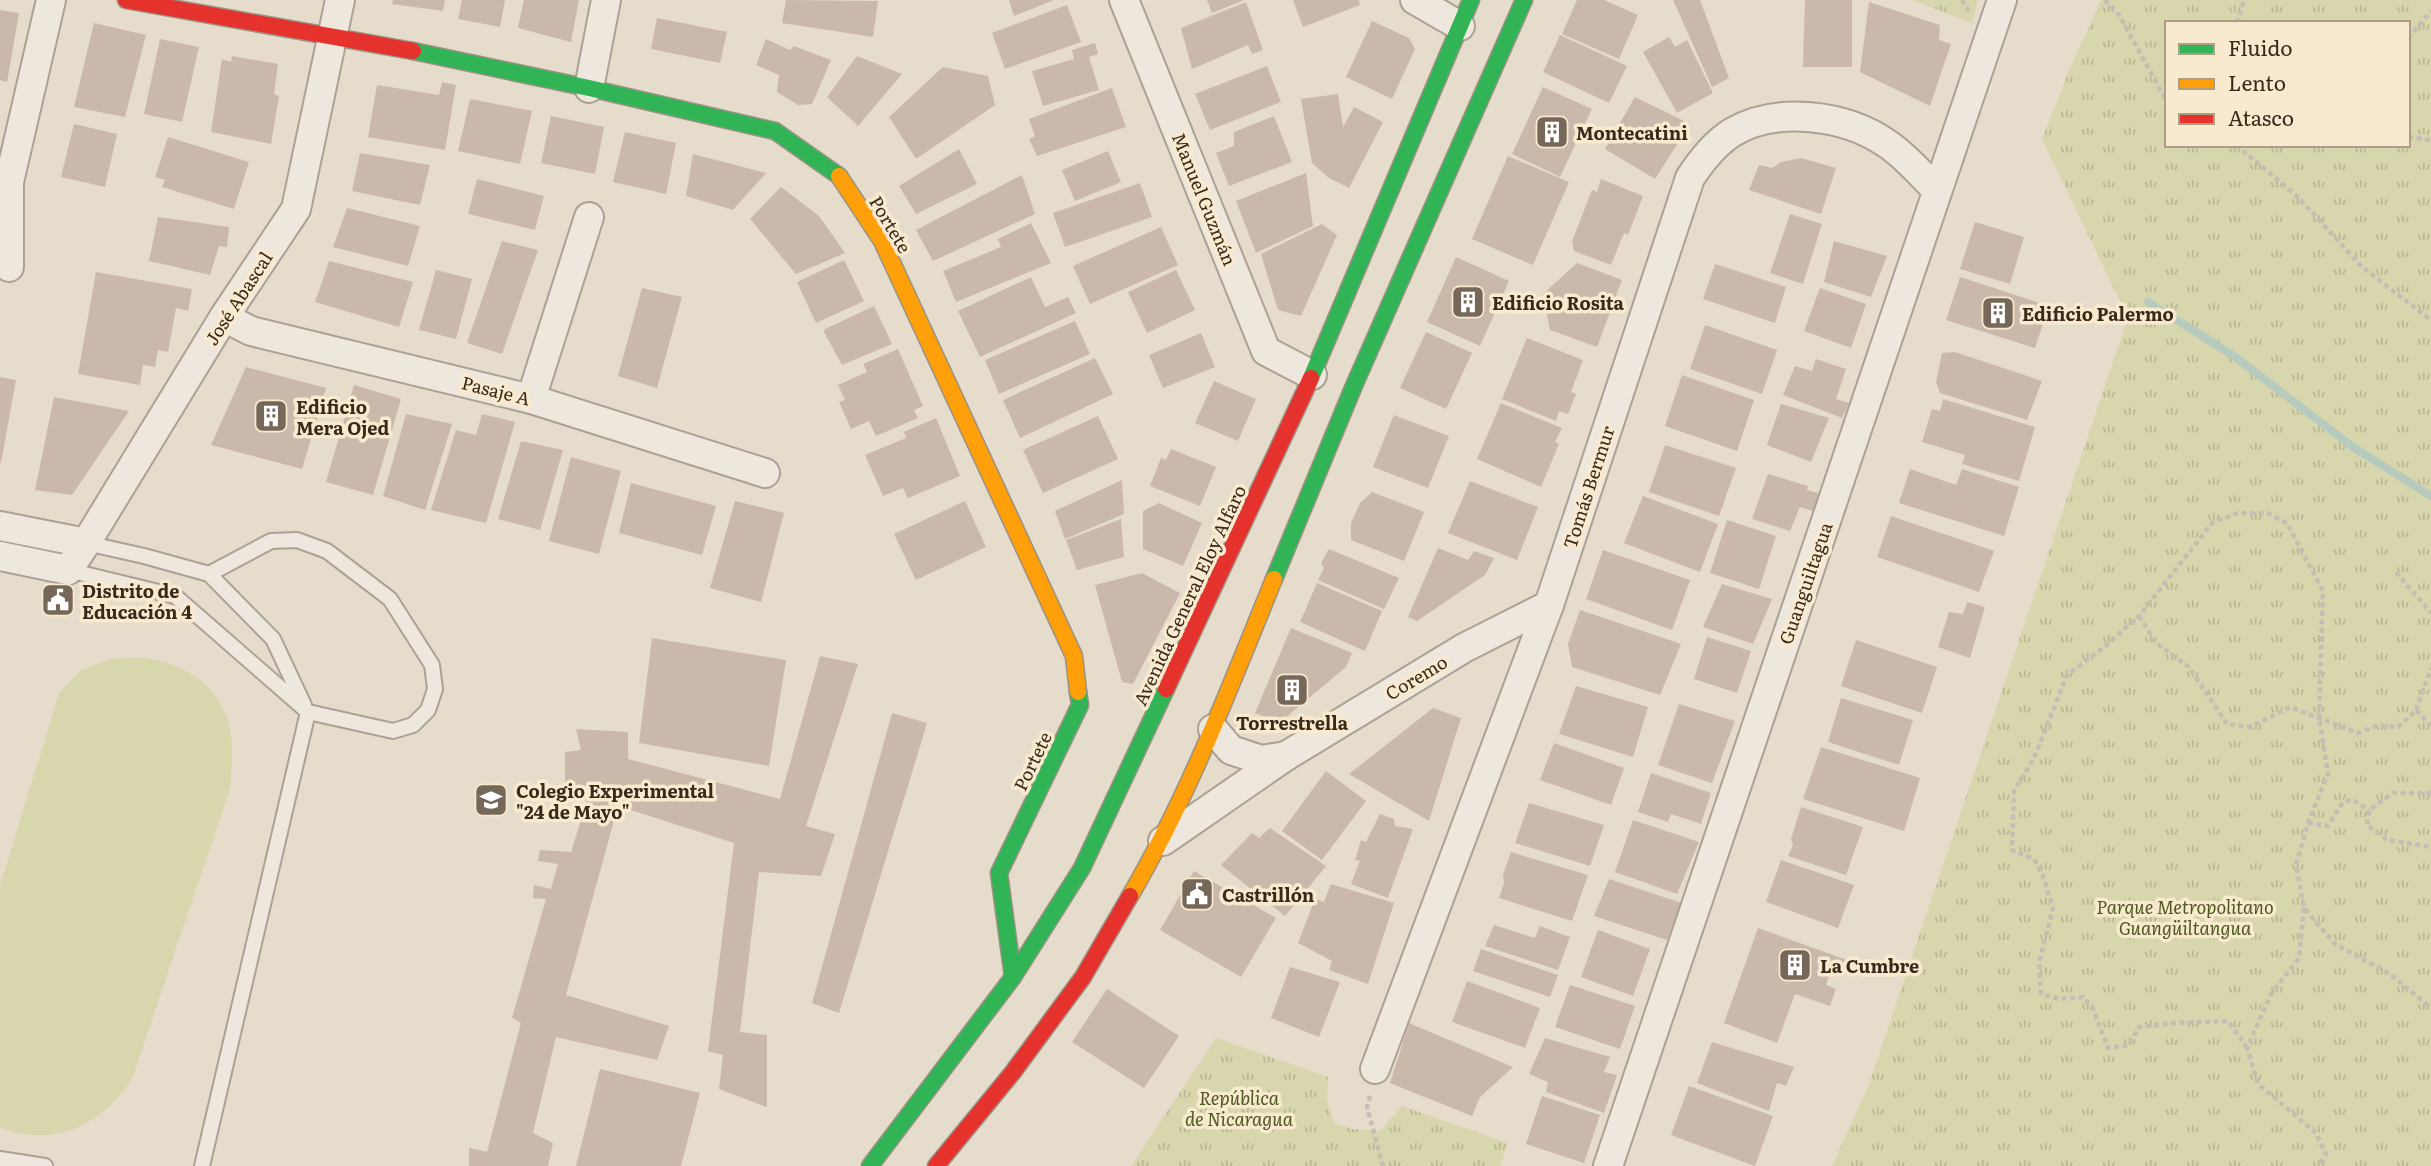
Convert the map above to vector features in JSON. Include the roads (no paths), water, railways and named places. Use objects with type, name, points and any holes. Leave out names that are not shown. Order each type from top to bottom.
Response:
[{"type":"main road","name":"Portete","points":[[126,0],[333,36],[589,88],[775,131],[838,175],[882,241],[1074,656],[1080,705],[999,873],[1013,976]]},
{"type":"main road","name":"Avenida General Eloy Alfaro","points":[[870,1166],[1013,976],[1083,868],[1312,375],[1471,0]]},
{"type":"main road","points":[[936,1166],[1013,1072],[1083,976],[1161,843],[1213,729],[1353,388],[1524,0]]},
{"type":"street","points":[[9,267],[9,181],[51,0]]},
{"type":"street","name":"José Abascal","points":[[68,570],[225,317],[296,209],[340,0]]},
{"type":"street","points":[[589,88],[606,0]]},
{"type":"street","name":"Manuel Guzmán","points":[[1125,0],[1266,351],[1312,375]]},
{"type":"street","points":[[1415,0],[1460,26]]},
{"type":"street","name":"Guanguiltagua","points":[[1608,1166],[2002,0]]},
{"type":"street","name":"Tomás Bermur","points":[[1375,1069],[1549,605],[1690,178],[1705,155],[1733,131],[1772,118],[1818,117],[1851,125],[1887,143],[1937,190]]},
{"type":"street","points":[[531,399],[589,217]]},
{"type":"street","name":"Pasaje A","points":[[225,317],[251,331],[531,399],[765,473]]},
{"type":"street","points":[[0,526],[86,543]]},
{"type":"street","points":[[0,556],[68,570]]},
{"type":"street","name":"Coremo","points":[[1161,843],[1286,756],[1464,648],[1549,605]]},
{"type":"street","name":"Coremo","points":[[1213,729],[1231,750],[1261,760],[1286,756]]},
{"type":"lane","points":[[68,570],[175,596],[308,712],[393,731],[413,725],[428,710],[435,689],[432,665],[390,599],[327,551],[297,540],[271,541],[209,574]]},
{"type":"lane","points":[[86,543],[209,574],[273,639],[308,712],[202,1166]]},
{"type":"lane","points":[[0,1159],[46,1166]]},
{"type":"waterway","points":[[2148,302],[2234,356],[2353,447],[2431,496]]},
{"type":"place","name":"Montecatini","points":[[1552,132]]},
{"type":"place","name":"Edificio Rosita","points":[[1468,302]]},
{"type":"place","name":"Edificio Palermo","points":[[1998,313]]},
{"type":"place","name":"Edificio Mera Ojed","points":[[271,416]]},
{"type":"place","name":"Distrito de Educación 4","points":[[58,600]]},
{"type":"place","name":"Torrestrella","points":[[1292,690]]},
{"type":"place","name":"Colegio Experimental \"24 de Mayo\"","points":[[491,800]]},
{"type":"place","name":"Castrillón","points":[[1197,894]]},
{"type":"place","name":"La Cumbre","points":[[1795,965]]},
{"type":"park label","name":"Parque Metropolitano Guangüiltangua","points":[[2185,916]]},
{"type":"park label","name":"República de Nicaragua","points":[[1239,1107]]}]
